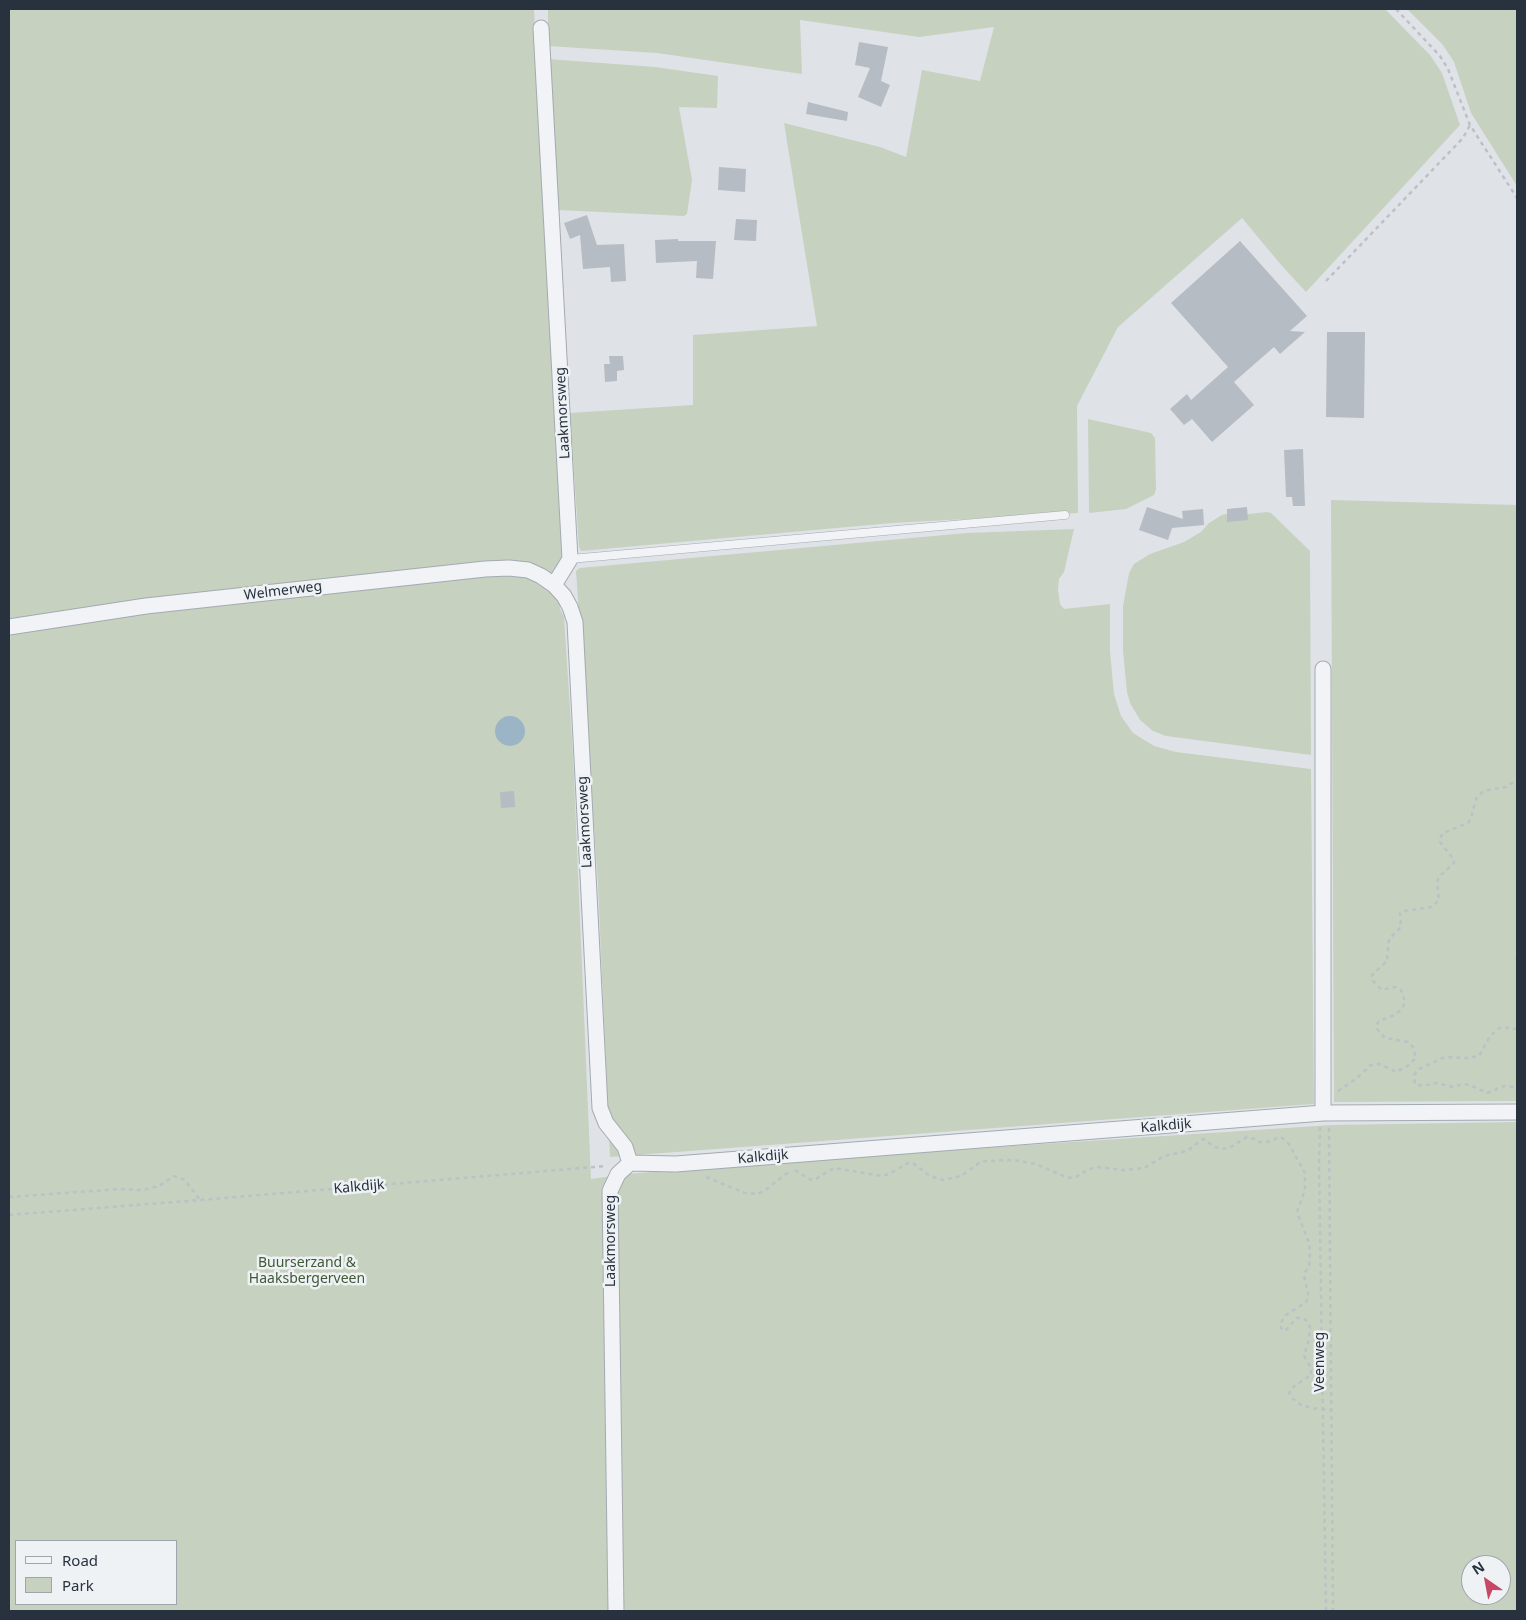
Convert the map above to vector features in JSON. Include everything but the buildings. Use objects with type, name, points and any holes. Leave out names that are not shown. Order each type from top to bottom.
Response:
[{"type":"street","name":"Laakmorsweg","points":[[541,28],[570,559]]},
{"type":"street","points":[[554,585],[570,559]]},
{"type":"street","name":"Welmerweg","points":[[9,627],[146,606],[393,578],[493,569],[528,570],[554,585]]},
{"type":"street","name":"Laakmorsweg","points":[[554,585],[564,596],[575,622],[600,1108],[606,1123],[625,1147],[630,1164],[618,1174],[610,1190],[616,1611]]},
{"type":"street","points":[[1323,669],[1323,1108]]},
{"type":"street","name":"Kalkdijk","points":[[630,1164],[676,1164],[1323,1108],[1517,1112]]},
{"type":"lane","points":[[570,559],[1065,515]]},
{"type":"path","points":[[1396,9],[1444,63],[1470,125],[1517,198]]},
{"type":"path","points":[[1326,281],[1464,138],[1470,125]]},
{"type":"path","points":[[1326,1611],[1319,1155],[1323,1108],[1371,1065],[1379,1064],[1396,1072],[1409,1065],[1416,1058],[1413,1047],[1408,1042],[1385,1038],[1377,1030],[1379,1021],[1395,1015],[1402,1009],[1405,1002],[1401,990],[1394,987],[1382,990],[1373,981],[1372,975],[1387,960],[1389,939],[1401,927],[1400,913],[1432,906],[1439,900],[1437,883],[1439,877],[1454,863],[1454,860],[1442,845],[1440,838],[1446,831],[1468,823],[1477,797],[1483,792],[1506,787],[1512,783],[1517,784]]},
{"type":"path","points":[[1517,957],[1517,964]]},
{"type":"path","points":[[1517,1029],[1498,1028],[1490,1036],[1479,1056],[1468,1058],[1445,1057],[1419,1069],[1414,1075],[1415,1084],[1423,1086],[1437,1083],[1453,1087],[1462,1084],[1470,1085],[1487,1093],[1504,1086],[1517,1087]]},
{"type":"path","name":"Veenweg","points":[[1323,1108],[1329,1129],[1333,1611]]},
{"type":"path","points":[[699,1174],[745,1193],[757,1194],[764,1191],[790,1171],[795,1170],[809,1180],[814,1180],[834,1168],[882,1176],[908,1163],[913,1163],[930,1176],[943,1180],[961,1176],[979,1163],[1013,1160],[1036,1164],[1068,1178],[1076,1177],[1089,1169],[1099,1167],[1124,1170],[1144,1168],[1164,1156],[1187,1150],[1203,1139],[1222,1149],[1229,1148],[1247,1137],[1258,1142],[1267,1142],[1281,1137],[1289,1144],[1305,1173],[1305,1190],[1297,1212],[1309,1243],[1310,1251],[1308,1268],[1304,1276],[1309,1297],[1306,1302],[1286,1315],[1280,1324],[1281,1328],[1285,1331],[1297,1318],[1303,1318],[1310,1327],[1310,1340],[1304,1356],[1311,1368],[1311,1375],[1293,1386],[1289,1394],[1301,1405],[1330,1410]]},
{"type":"path","name":"Kalkdijk","points":[[9,1215],[630,1164]]},
{"type":"path","points":[[9,1197],[120,1189],[143,1190],[159,1186],[174,1176],[185,1180],[200,1200]]},
{"type":"green space","name":"Buurserzand & Haaksbergerveen","points":[[9,9],[534,9],[560,525],[564,556],[558,567],[560,609],[564,617],[573,754],[591,1179],[626,1174],[874,1155],[1332,1125],[1517,1122],[1517,1611],[9,1611]]},
{"type":"green space","points":[[548,9],[1385,9],[1430,55],[1442,73],[1460,125],[1306,292],[1242,218],[1118,327],[1077,406],[1078,513],[892,523],[581,551],[579,547],[570,413],[693,405],[693,335],[817,326],[784,123],[880,147],[906,157],[922,70],[980,81],[994,27],[919,37],[800,20],[802,74],[657,53],[548,46]]},
{"type":"green space","points":[[1407,9],[1517,9],[1517,186],[1471,113],[1454,62],[1443,45]]},
{"type":"green space","points":[[548,59],[655,67],[718,76],[717,108],[679,107],[692,180],[687,214],[684,216],[558,210]]},
{"type":"green space","points":[[1088,419],[1151,433],[1155,438],[1156,490],[1154,495],[1126,509],[1089,513]]},
{"type":"green space","points":[[1331,500],[1517,505],[1517,1101],[1334,1102]]},
{"type":"green space","points":[[1271,513],[1310,551],[1311,755],[1166,736],[1153,731],[1140,720],[1130,703],[1127,692],[1123,651],[1123,606],[1129,573],[1134,564],[1150,554],[1184,542],[1201,532],[1209,523],[1222,515]]},
{"type":"green space","points":[[1074,529],[1064,572],[1059,579],[1060,604],[1064,609],[1110,604],[1110,651],[1114,694],[1121,716],[1133,733],[1154,746],[1176,752],[1311,769],[1314,1104],[610,1157],[598,885],[576,571],[580,568],[967,533]]},
{"type":"water","points":[[510,716],[516,717],[524,725],[524,737],[516,745],[510,746],[504,745],[496,737],[495,731],[496,725],[504,717]]}]
